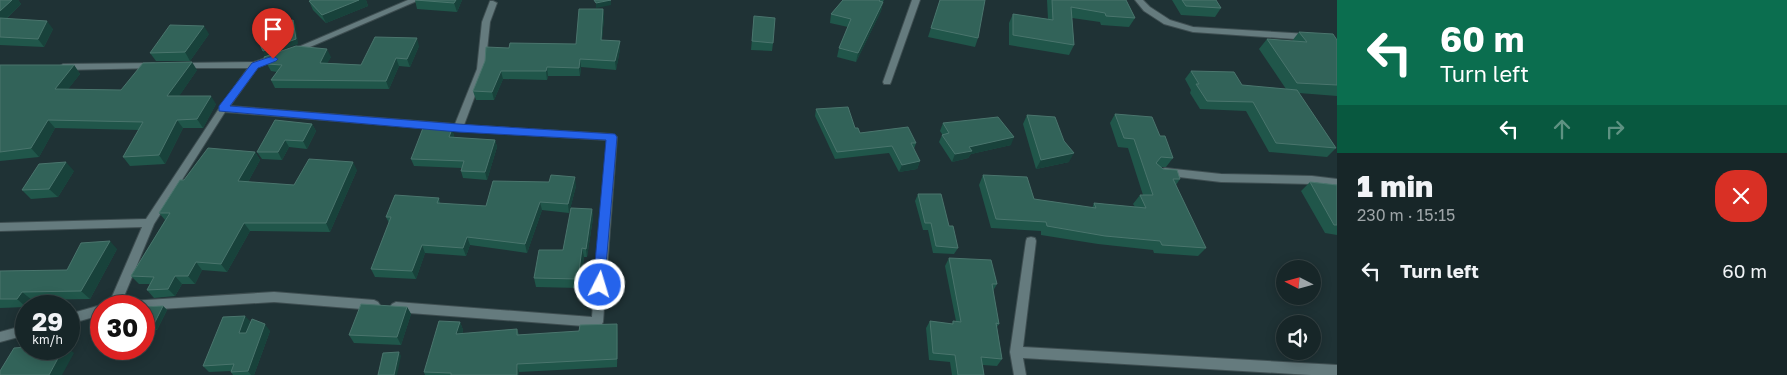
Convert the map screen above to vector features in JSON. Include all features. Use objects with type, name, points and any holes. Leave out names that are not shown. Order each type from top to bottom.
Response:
[{"type":"street","points":[[49,67],[255,65],[326,39],[415,0]]},
{"type":"street","points":[[887,82],[916,0]]},
{"type":"street","points":[[1139,0],[1147,9],[1167,22],[1193,29],[1321,37]]},
{"type":"street","points":[[458,128],[481,69],[486,22],[493,3]]},
{"type":"street","points":[[119,295],[149,223],[223,109],[255,65]]},
{"type":"street","points":[[155,305],[274,298],[597,322],[612,137],[458,128],[223,109]]},
{"type":"street","points":[[1156,172],[1221,178],[1312,180],[1337,183]]},
{"type":"street","points":[[0,227],[149,223]]},
{"type":"street","points":[[1020,375],[1016,352],[1031,241]]},
{"type":"street","points":[[0,337],[15,333]]},
{"type":"street","points":[[1016,352],[1337,371]]},
{"type":"building","points":[[0,0],[12,0],[0,11]]},
{"type":"building","points":[[359,0],[322,15],[309,1]]},
{"type":"building","points":[[415,0],[456,0],[454,3]]},
{"type":"building","points":[[594,0],[611,0],[596,3]]},
{"type":"building","points":[[843,0],[880,0],[883,2],[858,53],[839,48],[851,19],[831,14]]},
{"type":"building","points":[[940,0],[985,0],[978,38],[931,28]]},
{"type":"building","points":[[1052,0],[1126,0],[1135,18],[1106,16],[1105,13],[1071,7],[1074,45],[1013,35],[1013,14],[1053,20]]},
{"type":"building","points":[[1182,0],[1216,0],[1221,8],[1186,6]]},
{"type":"building","points":[[579,9],[603,9],[601,40],[620,41],[615,61],[580,59],[579,68],[547,67],[546,71],[501,71],[492,92],[473,91],[485,61],[486,47],[509,48],[510,43],[576,44]]},
{"type":"building","points":[[754,16],[775,18],[773,43],[752,41]]},
{"type":"building","points":[[0,18],[47,21],[38,39],[0,37]]},
{"type":"building","points":[[293,20],[296,39],[263,51],[254,31]]},
{"type":"building","points":[[170,25],[204,26],[185,52],[150,53]]},
{"type":"building","points":[[1299,32],[1333,34],[1337,40],[1337,85],[1297,83],[1267,39],[1307,42]]},
{"type":"building","points":[[375,37],[417,38],[407,59],[396,58],[386,81],[271,80],[282,65],[267,64],[264,57],[296,46],[327,49],[320,63],[361,65]]},
{"type":"building","points":[[192,62],[167,96],[211,96],[197,119],[177,120],[159,155],[123,157],[143,122],[48,120],[31,148],[0,152],[0,65],[74,65],[55,89],[121,90],[143,63]]},
{"type":"building","points":[[1191,71],[1234,72],[1242,85],[1297,90],[1336,148],[1276,143],[1253,102],[1207,101],[1196,84],[1199,84]]},
{"type":"building","points":[[848,107],[855,128],[858,128],[860,133],[908,127],[916,143],[911,143],[920,161],[902,165],[892,146],[837,152],[816,109]]},
{"type":"building","points":[[1115,114],[1152,117],[1160,136],[1165,136],[1173,158],[1161,157],[1156,163],[1163,169],[1177,170],[1180,179],[1173,179],[1206,248],[1162,245],[1160,241],[1105,236],[1047,226],[1046,222],[996,219],[983,175],[1027,177],[1034,199],[1096,208],[1094,203],[1146,208],[1140,195],[1153,195],[1134,139],[1124,138]]},
{"type":"building","points":[[1027,115],[1055,117],[1064,141],[1074,153],[1041,160]]},
{"type":"building","points":[[998,117],[1014,137],[969,147],[972,151],[955,154],[942,135],[949,133],[943,123]]},
{"type":"building","points":[[275,120],[312,124],[303,141],[285,140],[278,152],[257,152]]},
{"type":"building","points":[[423,128],[452,129],[449,137],[495,140],[485,172],[461,171],[464,161],[411,159]]},
{"type":"building","points":[[208,148],[255,152],[238,181],[294,185],[309,159],[353,162],[326,223],[244,223],[221,264],[196,262],[188,276],[175,276],[168,289],[147,290],[154,277],[131,276],[170,213],[159,213],[180,180],[184,180]]},
{"type":"building","points":[[66,162],[49,189],[22,190],[39,164]]},
{"type":"building","points":[[551,175],[575,177],[568,204],[540,202],[525,244],[467,237],[463,248],[422,245],[412,271],[371,269],[391,217],[386,217],[395,195],[439,198],[437,203],[486,206],[493,181],[549,182]]},
{"type":"building","points":[[1310,182],[1337,185],[1337,225],[1334,225]]},
{"type":"building","points":[[918,194],[941,194],[949,226],[953,226],[958,248],[936,246],[931,223],[925,223]]},
{"type":"building","points":[[571,208],[592,209],[586,249],[582,248],[578,279],[534,278],[539,250],[563,250]]},
{"type":"building","points":[[110,241],[81,291],[22,292],[20,295],[15,295],[15,299],[0,299],[0,271],[67,270],[81,243]]},
{"type":"building","points":[[949,258],[991,260],[997,284],[992,284],[999,324],[996,323],[1002,359],[981,357],[984,375],[958,375],[955,355],[933,353],[930,321],[953,324],[953,321],[961,322]]},
{"type":"building","points":[[361,304],[407,307],[397,337],[349,335]]},
{"type":"building","points":[[155,306],[163,306],[155,322]]},
{"type":"building","points":[[245,316],[239,333],[246,333],[252,319],[265,324],[248,371],[231,372],[234,364],[203,366],[223,317]]},
{"type":"building","points":[[439,321],[460,322],[456,334],[517,329],[517,335],[579,331],[580,325],[617,324],[617,359],[517,364],[517,375],[451,375],[451,373],[424,372]]},
{"type":"building","points":[[14,348],[15,360],[57,360],[49,375],[0,375],[0,371]]},
{"type":"building","points":[[399,352],[394,375],[378,375],[383,353]]},
{"type":"route","points":[[273,59],[255,65],[223,109],[458,128],[612,137],[600,285]]}]
